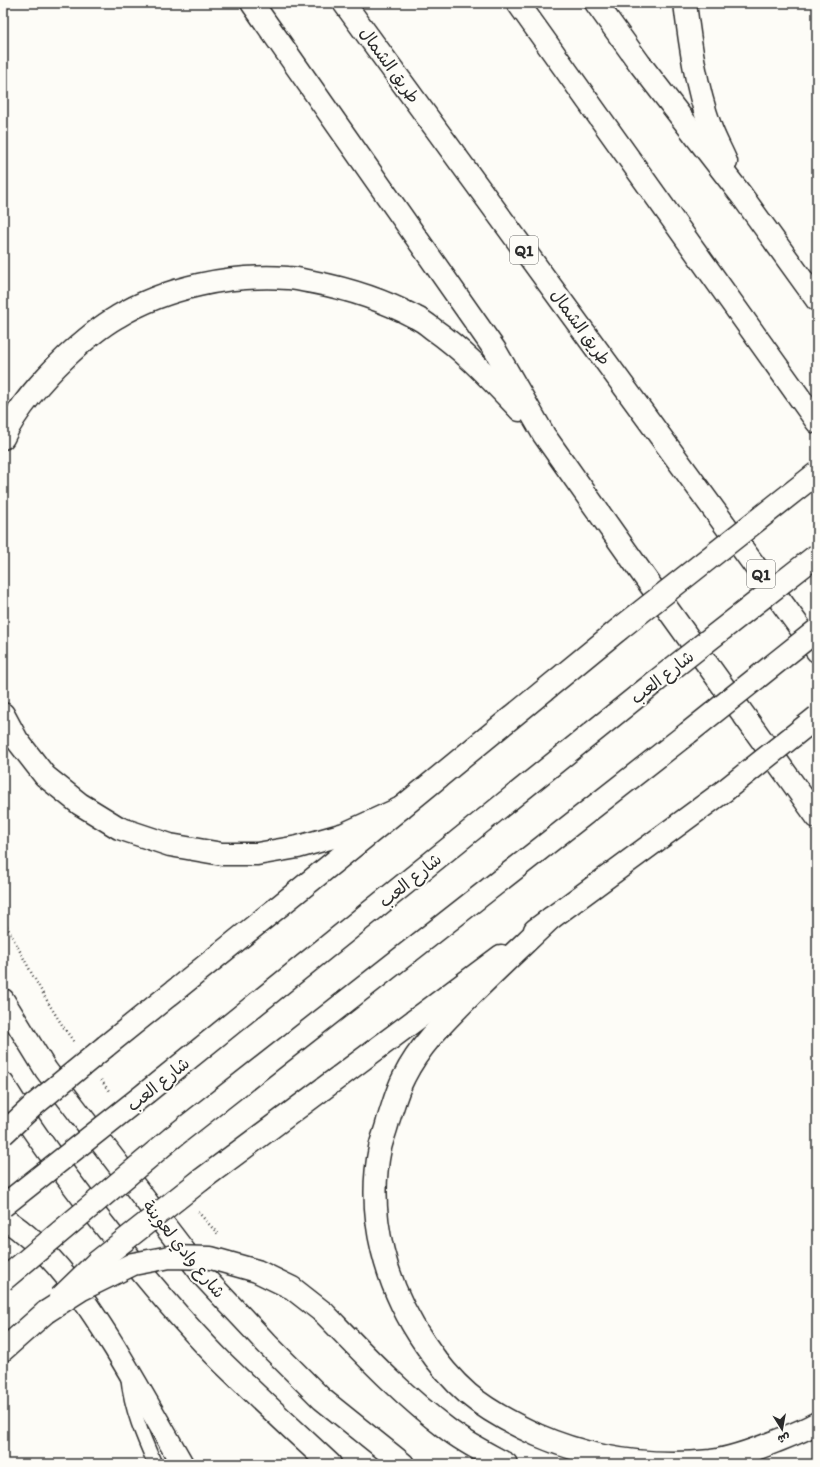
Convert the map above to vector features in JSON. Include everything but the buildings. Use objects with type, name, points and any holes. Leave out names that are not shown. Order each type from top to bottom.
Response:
[{"type":"main road","points":[[252,3],[494,350],[544,435],[645,579],[817,817]]},
{"type":"main road","name":"طريق الشمال","points":[[344,3],[817,651]]},
{"type":"main road","points":[[518,3],[817,422]]},
{"type":"main road","points":[[596,3],[640,64],[742,196],[817,300]]},
{"type":"main road","points":[[685,3],[689,36],[710,126],[742,196]]},
{"type":"main road","points":[[3,438],[29,397],[55,368],[87,338],[118,316],[163,294],[205,283],[249,278],[288,278],[335,286],[378,299],[417,318],[446,338],[477,366],[544,435]]},
{"type":"main road","points":[[3,1134],[34,1105],[618,630],[817,473]]},
{"type":"main road","name":"شارع العب","points":[[3,1206],[148,1092],[655,682],[817,555]]},
{"type":"main road","points":[[3,1280],[173,1137],[817,630]]},
{"type":"main road","points":[[3,714],[17,740],[45,776],[80,804],[119,828],[170,845],[222,854],[257,854],[298,847],[344,834],[401,808]]},
{"type":"main road","points":[[3,1350],[46,1312],[97,1262],[201,1180],[551,918],[724,791],[817,717]]},
{"type":"main road","points":[[551,918],[448,1018],[423,1045],[404,1077],[391,1112],[380,1148],[375,1206],[380,1240],[390,1279],[410,1324],[436,1361],[468,1394],[509,1422],[557,1443],[596,1456],[635,1463],[672,1464],[712,1461],[756,1450],[803,1431],[817,1423]]},
{"type":"main road","name":"شارع وادي لعوينة","points":[[3,1000],[46,1070],[204,1277],[267,1344],[322,1399],[403,1464]]},
{"type":"main road","points":[[3,1084],[75,1189],[171,1308],[223,1363],[276,1415],[330,1464]]},
{"type":"main road","points":[[3,1218],[16,1226],[54,1262],[93,1312],[182,1464]]},
{"type":"main road","points":[[46,1312],[82,1289],[132,1264],[170,1257],[211,1258],[257,1271],[292,1288],[324,1313],[406,1396],[447,1429],[478,1449],[506,1464]]},
{"type":"lane","points":[[127,1368],[133,1407],[155,1464]]},
{"type":"path","points":[[3,919],[62,1026],[76,1045]]},
{"type":"path","points":[[100,1078],[114,1097]]},
{"type":"path","points":[[193,1206],[220,1235]]}]
